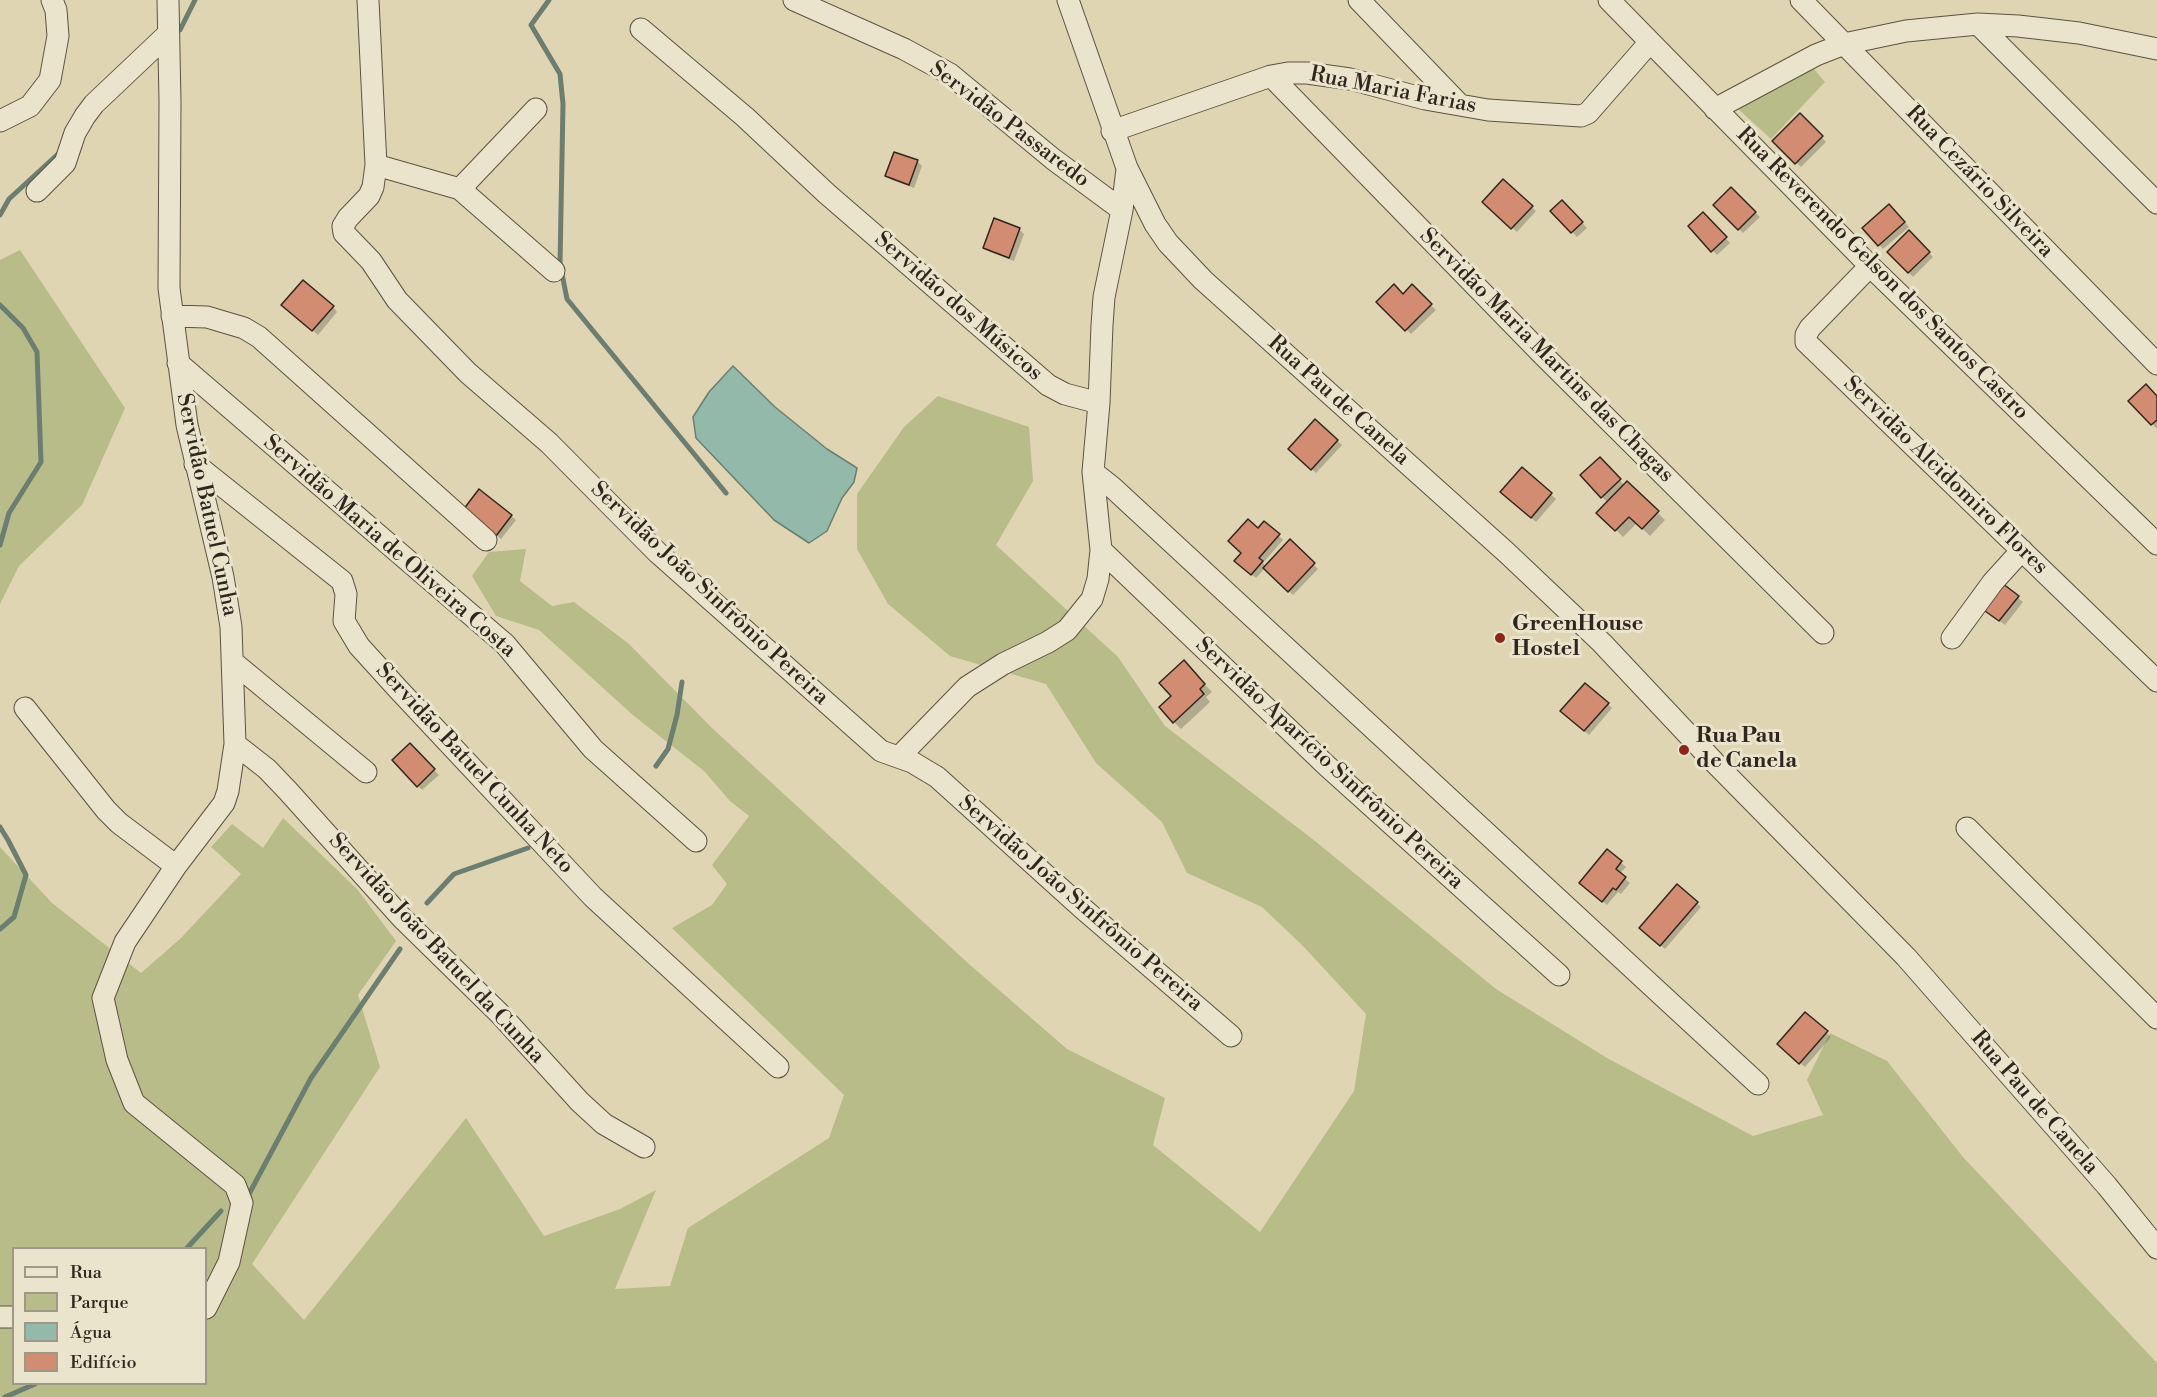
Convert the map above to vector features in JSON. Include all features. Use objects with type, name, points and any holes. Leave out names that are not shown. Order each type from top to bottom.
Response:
[{"type":"street","points":[[0,121],[30,106],[50,80],[58,36],[56,10],[52,0]]},
{"type":"street","name":"Servidão Batuel Cunha","points":[[168,0],[170,102],[168,254],[172,316],[187,425],[224,577],[231,627],[235,744],[224,803],[176,866],[125,942],[103,998],[117,1060],[134,1103],[235,1185],[242,1203],[229,1263],[207,1306]]},
{"type":"street","name":"Servidão João Sinfrônio Pereira","points":[[368,0],[376,165],[373,187],[369,196],[343,226],[344,233],[371,261],[397,300],[468,373],[549,443],[658,553],[881,751],[912,762],[937,777],[1081,907],[1231,1036]]},
{"type":"street","name":"Servidão Passaredo","points":[[794,0],[904,49],[950,74],[1061,166],[1122,210]]},
{"type":"street","name":"Rua Pau de Canela","points":[[1068,0],[1112,131],[1127,168],[1155,224],[1184,262],[1515,560],[1602,643],[1714,762],[1906,957],[2107,1186],[2157,1248]]},
{"type":"street","points":[[1359,0],[1460,105]]},
{"type":"street","name":"Rua Reverendo Gelson dos Santos Castro","points":[[1609,0],[1870,266],[2157,544]]},
{"type":"street","name":"Rua Cezário Silveira","points":[[1802,0],[2157,364]]},
{"type":"street","points":[[1978,24],[2157,203]]},
{"type":"street","points":[[1715,109],[1806,60],[1844,44],[1906,31],[1978,24],[2052,29],[2157,49]]},
{"type":"street","name":"Servidão dos Músicos","points":[[641,29],[745,117],[826,193],[911,258],[1048,385],[1079,398],[1100,403]]},
{"type":"street","points":[[37,191],[65,163],[75,133],[89,110],[168,34]]},
{"type":"street","name":"Rua Maria Farias","points":[[1112,131],[1271,76],[1307,73],[1350,79],[1425,99],[1460,105],[1523,113],[1581,116],[1588,113],[1650,42]]},
{"type":"street","name":"Servidão Maria Martins das Chagas","points":[[1271,76],[1543,355],[1823,633]]},
{"type":"street","points":[[460,189],[536,110]]},
{"type":"street","points":[[376,165],[460,189],[554,271]]},
{"type":"street","points":[[899,757],[948,706],[982,675],[1067,630],[1092,599],[1098,579],[1101,550],[1093,472],[1100,403],[1104,297],[1122,210],[1127,168]]},
{"type":"street","name":"Servidão Alcidomiro Flores","points":[[1870,266],[1810,328],[1806,335],[1806,342],[2157,681]]},
{"type":"street","points":[[172,316],[207,318],[244,328],[259,337],[486,540]]},
{"type":"street","name":"Servidão Maria de Oliveira Costa","points":[[178,363],[505,644],[593,749],[696,841]]},
{"type":"street","name":"Servidão Batuel Cunha Neto","points":[[195,464],[342,581],[346,594],[344,621],[359,646],[593,897],[778,1067]]},
{"type":"street","points":[[1093,472],[1112,487],[1758,1084]]},
{"type":"street","name":"Servidão Aparício Sinfrônio Pereira","points":[[1101,550],[1327,766],[1559,975]]},
{"type":"street","points":[[1952,638],[1993,582],[2022,550]]},
{"type":"street","points":[[233,662],[366,772]]},
{"type":"street","points":[[25,708],[106,810],[119,823],[176,866]]},
{"type":"street","name":"Servidão João Batuel da Cunha","points":[[235,744],[267,769],[402,918],[500,1014],[580,1102],[604,1124],[644,1147]]},
{"type":"street","points":[[1967,828],[2157,1018]]},
{"type":"green space","points":[[1813,68],[1825,82],[1771,139],[1737,108]]},
{"type":"green space","points":[[20,250],[125,408],[82,505],[19,566],[0,604],[0,260]]},
{"type":"green space","points":[[938,396],[1029,427],[1033,481],[996,545],[1118,657],[1165,726],[1315,841],[1496,989],[1607,1058],[1753,1136],[1823,1115],[1807,1080],[1830,1033],[1887,1061],[1963,1157],[2157,1363],[2157,1397],[0,1397],[0,847],[52,903],[141,973],[181,938],[241,874],[211,847],[232,824],[263,848],[283,818],[357,889],[396,941],[358,995],[380,1067],[252,1264],[304,1320],[466,1118],[544,1236],[620,1209],[656,1190],[615,1289],[670,1286],[688,1228],[829,1138],[844,1095],[672,928],[712,905],[727,884],[712,865],[749,816],[730,801],[704,771],[634,716],[539,630],[496,616],[472,576],[489,552],[526,549],[520,581],[552,606],[574,602],[629,644],[712,728],[969,964],[1067,1049],[1165,1098],[1153,1145],[1260,1232],[1354,1091],[1366,1014],[1303,946],[1262,907],[1187,873],[1162,822],[1096,763],[1046,684],[950,656],[888,604],[857,549],[857,494],[904,427]]},
{"type":"water","points":[[733,366],[775,407],[827,449],[857,468],[854,482],[842,498],[827,531],[809,543],[774,520],[696,438],[693,417],[709,392]]},
{"type":"building","points":[[1800,113],[1823,136],[1795,164],[1772,141]]},
{"type":"building","points":[[894,152],[918,160],[909,185],[885,176]]},
{"type":"building","points":[[1503,179],[1533,206],[1511,229],[1482,202]]},
{"type":"building","points":[[1731,187],[1756,212],[1738,230],[1713,205]]},
{"type":"building","points":[[1562,200],[1583,222],[1571,233],[1550,211]]},
{"type":"building","points":[[1889,204],[1905,222],[1878,246],[1862,228]]},
{"type":"building","points":[[1703,212],[1727,237],[1711,252],[1688,226]]},
{"type":"building","points":[[994,218],[1020,228],[1009,258],[983,248]]},
{"type":"building","points":[[1909,230],[1930,252],[1908,273],[1887,252]]},
{"type":"building","points":[[303,280],[334,306],[312,331],[281,305]]},
{"type":"building","points":[[1394,284],[1403,294],[1412,284],[1432,304],[1405,331],[1376,302]]},
{"type":"building","points":[[2146,384],[2157,396],[2157,420],[2151,425],[2128,401]]},
{"type":"building","points":[[1315,419],[1338,440],[1311,470],[1288,449]]},
{"type":"building","points":[[1600,457],[1621,479],[1601,498],[1580,475]]},
{"type":"building","points":[[1522,467],[1552,493],[1531,518],[1500,492]]},
{"type":"building","points":[[1627,481],[1659,511],[1642,529],[1629,517],[1615,531],[1596,513]]},
{"type":"building","points":[[479,489],[512,515],[496,536],[463,510]]},
{"type":"building","points":[[1248,519],[1258,528],[1264,521],[1280,534],[1259,558],[1263,561],[1251,575],[1234,561],[1241,553],[1228,541]]},
{"type":"building","points":[[1290,539],[1315,563],[1288,592],[1263,568]]},
{"type":"building","points":[[1998,580],[2019,596],[1999,621],[1978,606]]},
{"type":"building","points":[[1184,660],[1205,684],[1200,689],[1204,694],[1173,723],[1159,707],[1171,696],[1159,683]]},
{"type":"building","points":[[1585,683],[1609,703],[1584,731],[1560,711]]},
{"type":"building","points":[[410,743],[435,769],[417,787],[392,760]]},
{"type":"building","points":[[1607,849],[1622,861],[1616,869],[1626,877],[1602,902],[1579,883]]},
{"type":"building","points":[[1677,884],[1698,902],[1660,946],[1639,928]]},
{"type":"building","points":[[1805,1012],[1828,1031],[1799,1064],[1777,1044]]},
{"type":"waterway","points":[[180,30],[195,0]]},
{"type":"waterway","points":[[549,0],[531,25],[560,74],[563,104],[560,264],[567,299],[726,493]]},
{"type":"waterway","points":[[0,215],[9,199],[58,154]]},
{"type":"waterway","points":[[0,305],[23,328],[37,352],[41,462],[9,513],[0,545]]},
{"type":"waterway","points":[[656,766],[668,749],[677,715],[682,682]]},
{"type":"waterway","points":[[0,827],[26,875],[14,917],[0,929]]},
{"type":"waterway","points":[[427,903],[454,874],[528,848]]},
{"type":"waterway","points":[[249,1194],[311,1078],[400,949]]},
{"type":"waterway","points":[[188,1247],[221,1211]]},
{"type":"waterway","points":[[5,1397],[33,1385]]},
{"type":"place","name":"GreenHouse Hostel","points":[[1500,638]]},
{"type":"place","name":"Rua Pau de Canela","points":[[1684,750]]}]
